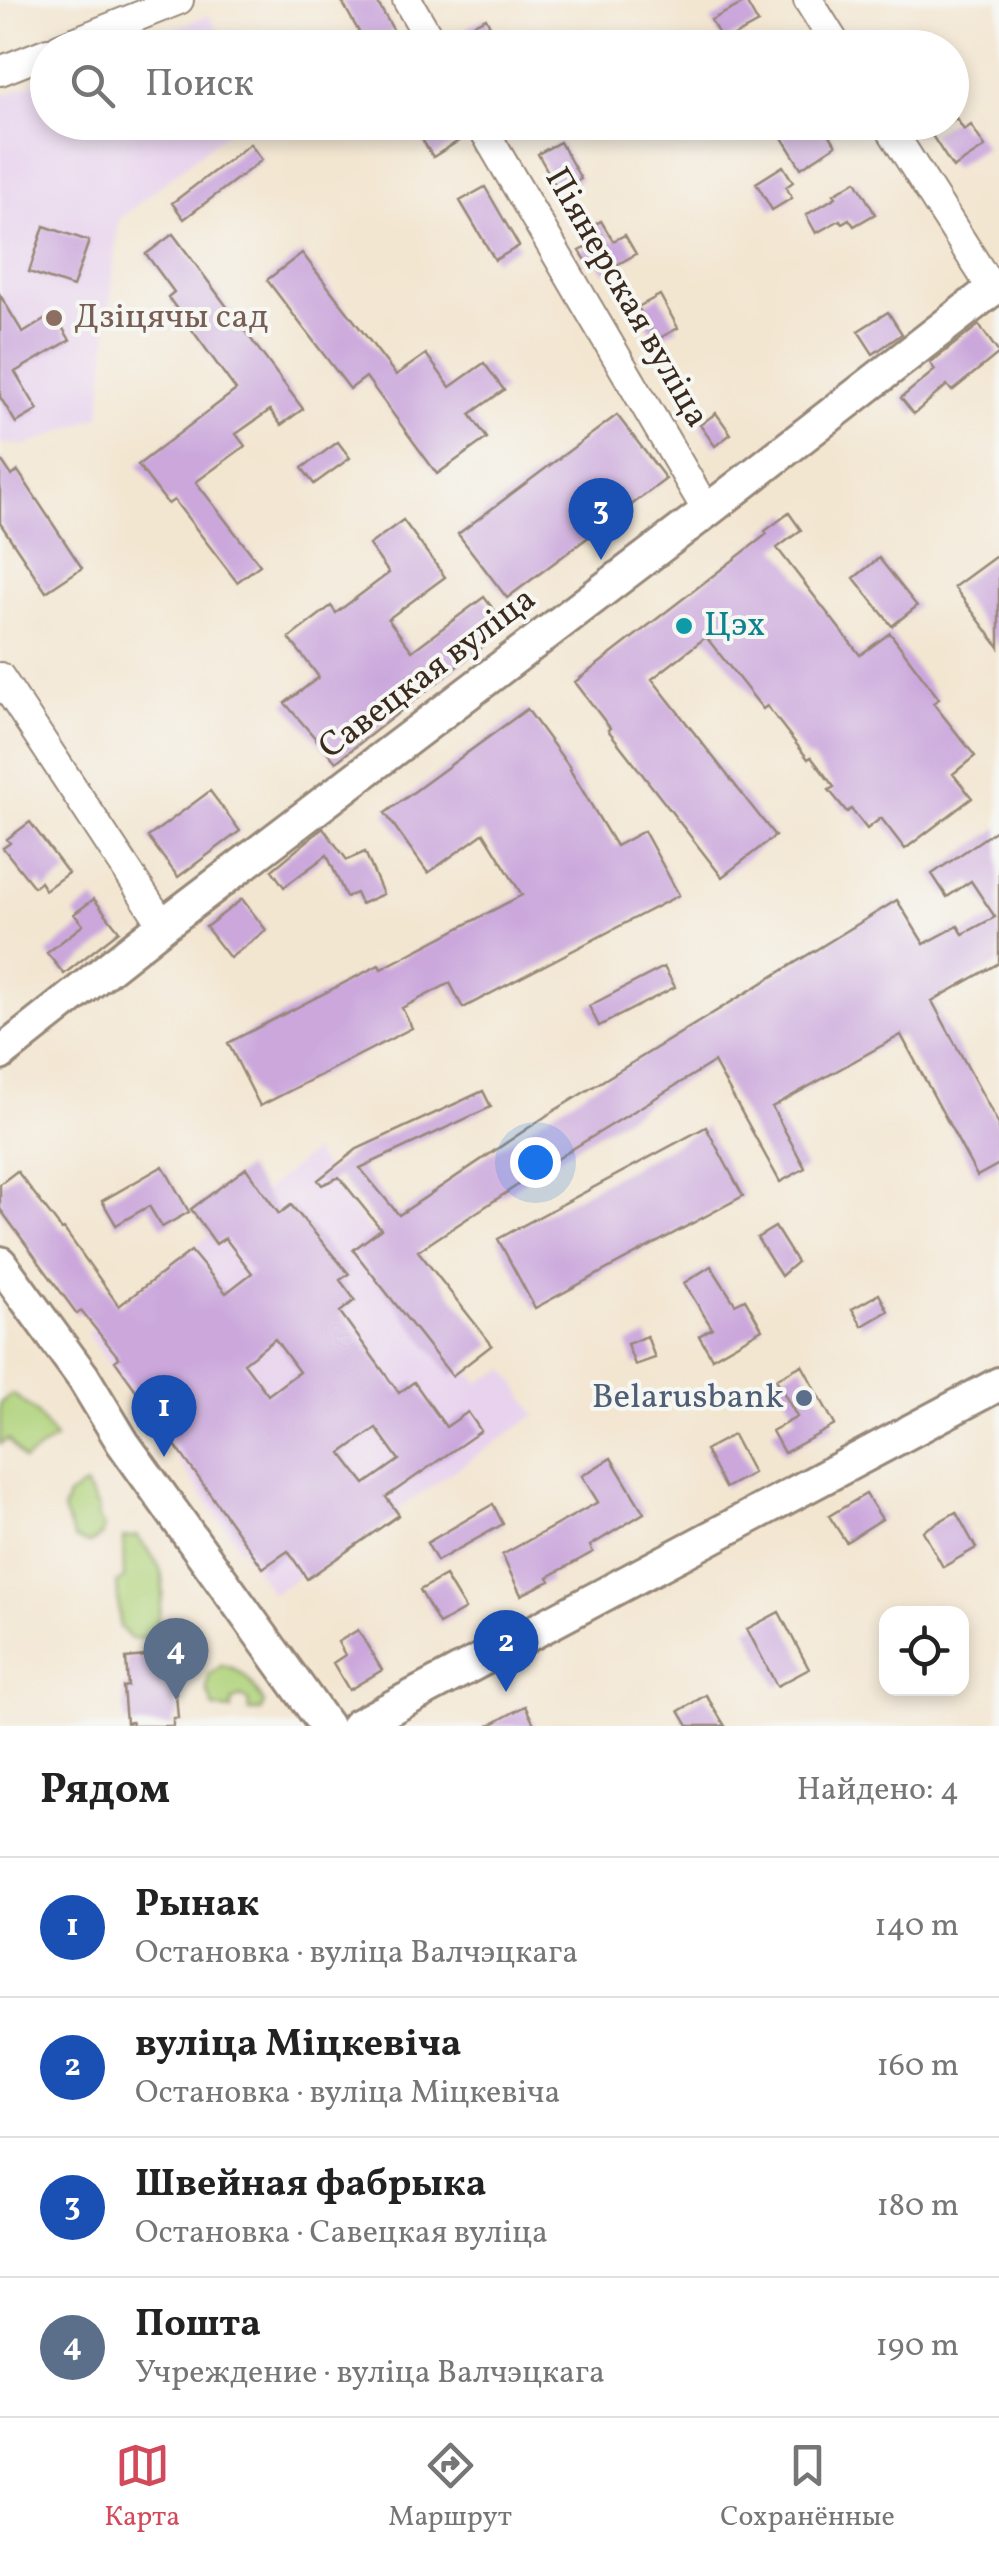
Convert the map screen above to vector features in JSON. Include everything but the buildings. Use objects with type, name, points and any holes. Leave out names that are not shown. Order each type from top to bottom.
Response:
[{"type":"street","points":[[104,30],[180,0]]},
{"type":"street","points":[[407,0],[424,30]]},
{"type":"street","points":[[808,0],[827,30]]},
{"type":"street","points":[[0,71],[30,59]]},
{"type":"street","name":"Піянерская вуліца","points":[[490,140],[708,511]]},
{"type":"street","points":[[898,140],[996,287]]},
{"type":"street","name":"Савецкая вуліца","points":[[0,1054],[996,287]]},
{"type":"street","points":[[0,677],[163,926]]},
{"type":"street","points":[[0,1263],[326,1726]]},
{"type":"street","points":[[357,1726],[999,1384]]},
{"type":"shaded area","points":[[209,15],[218,30],[170,30]]},
{"type":"shaded area","name":"Дзіцячы сад","points":[[30,85],[30,140],[217,140],[118,220],[100,416],[28,445],[0,444],[0,97]]},
{"type":"shaded area","points":[[313,1152],[478,1383],[506,1369],[536,1415],[273,1594],[87,1333]]},
{"type":"green space","points":[[13,1394],[36,1412],[55,1439],[24,1460],[8,1439],[0,1444],[0,1403]]},
{"type":"green space","points":[[85,1486],[99,1509],[98,1517],[104,1527],[101,1536],[89,1544],[75,1539],[63,1511],[68,1496]]},
{"type":"green space","points":[[137,1536],[159,1566],[163,1587],[151,1637],[131,1639],[120,1627],[117,1583],[124,1579],[123,1538]]},
{"type":"green space","points":[[222,1665],[247,1679],[264,1703],[261,1711],[249,1711],[248,1701],[240,1697],[232,1702],[232,1710],[214,1708],[207,1690],[209,1675]]},
{"type":"place","name":"Дзіцячы сад","points":[[54,318]]},
{"type":"place","name":"Швейная фабрыка","points":[[601,560]]},
{"type":"place","name":"Цэх","points":[[684,626]]},
{"type":"place","name":"Belarusbank","points":[[804,1398]]},
{"type":"place","name":"Рынак","points":[[164,1457]]},
{"type":"place","name":"вуліца Міцкевіча","points":[[506,1692]]},
{"type":"place","name":"Пошта","points":[[176,1700]]}]
